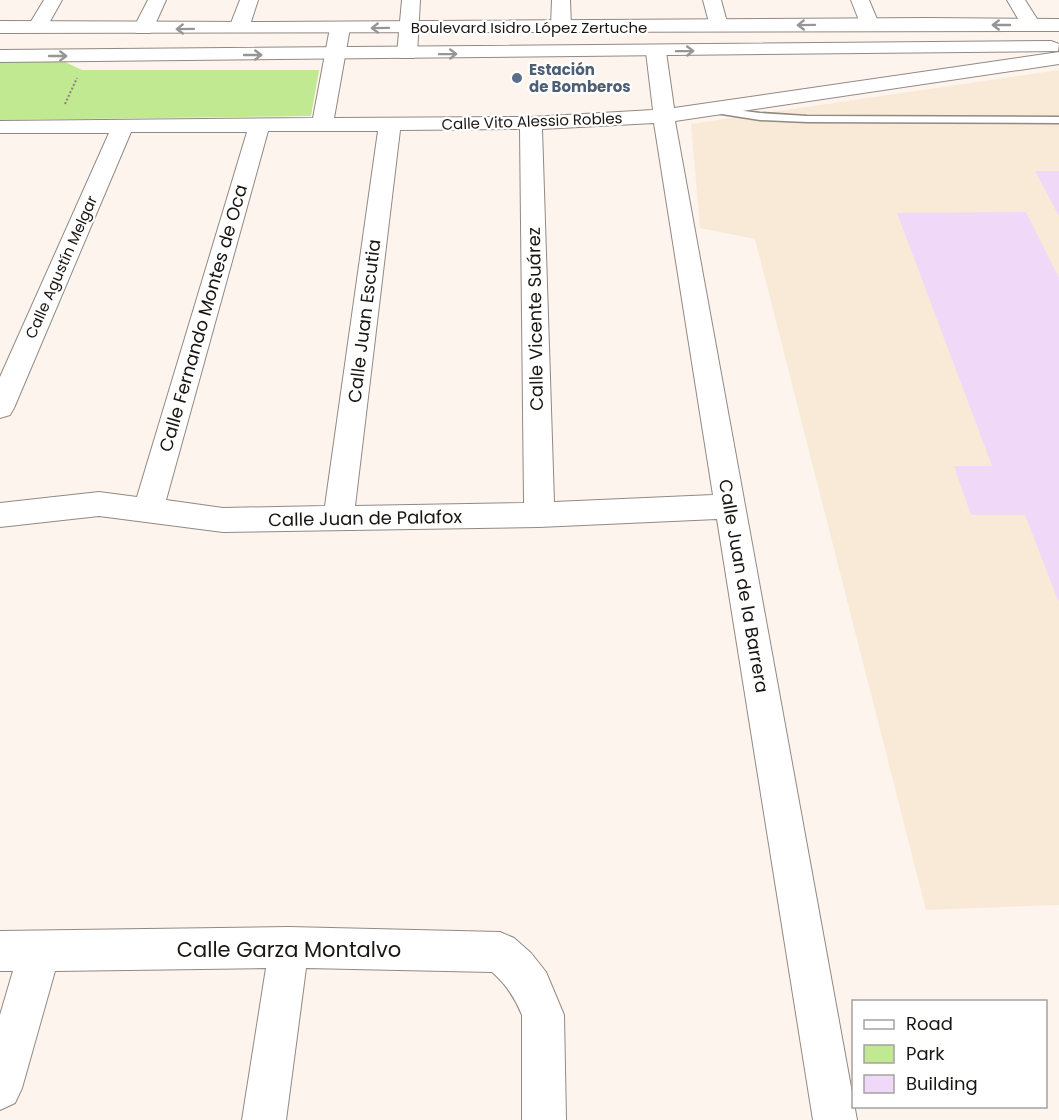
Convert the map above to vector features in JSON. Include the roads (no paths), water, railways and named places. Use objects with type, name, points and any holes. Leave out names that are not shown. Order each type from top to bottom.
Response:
[{"type":"main road","name":"Boulevard Isidro López Zertuche","points":[[0,27],[143,29],[869,24],[1059,25]]},
{"type":"main road","name":"Boulevard Isidro López Zertuche","points":[[0,56],[335,55],[1059,47]]},
{"type":"street","points":[[38,28],[53,0]]},
{"type":"street","points":[[143,29],[157,0]]},
{"type":"street","points":[[239,28],[249,0]]},
{"type":"street","points":[[406,54],[411,0]]},
{"type":"street","points":[[561,0],[561,26]]},
{"type":"street","points":[[712,0],[718,26]]},
{"type":"street","points":[[860,0],[869,24]]},
{"type":"street","points":[[1016,0],[1031,25]]},
{"type":"street","points":[[322,125],[340,28]]},
{"type":"street","name":"Calle Juan de la Barrera","points":[[656,52],[664,116],[835,1120]]},
{"type":"street","name":"Calle Vito Alessio Robles","points":[[0,127],[531,123],[664,116],[1059,58]]},
{"type":"street","name":"Calle Vicente Suárez","points":[[531,123],[539,515]]},
{"type":"street","name":"Calle Juan Escutia","points":[[338,519],[390,124]]},
{"type":"street","name":"Calle Agustín Melgar","points":[[0,408],[123,126]]},
{"type":"street","name":"Calle Fernando Montes de Oca","points":[[147,510],[259,126]]},
{"type":"street","name":"Calle Juan de Palafox","points":[[0,515],[99,504],[223,520],[539,515],[731,506]]},
{"type":"street","points":[[264,1120],[289,947]]},
{"type":"street","name":"Calle Garza Montalvo","points":[[20,951],[289,947],[500,952],[517,967],[531,987],[543,1015],[544,1120]]},
{"type":"street","points":[[0,1088],[20,951]]},
{"type":"lane","points":[[713,110],[748,117],[783,120],[938,117],[1059,120]]},
{"type":"place","name":"Estación de Bomberos","points":[[517,78]]}]
